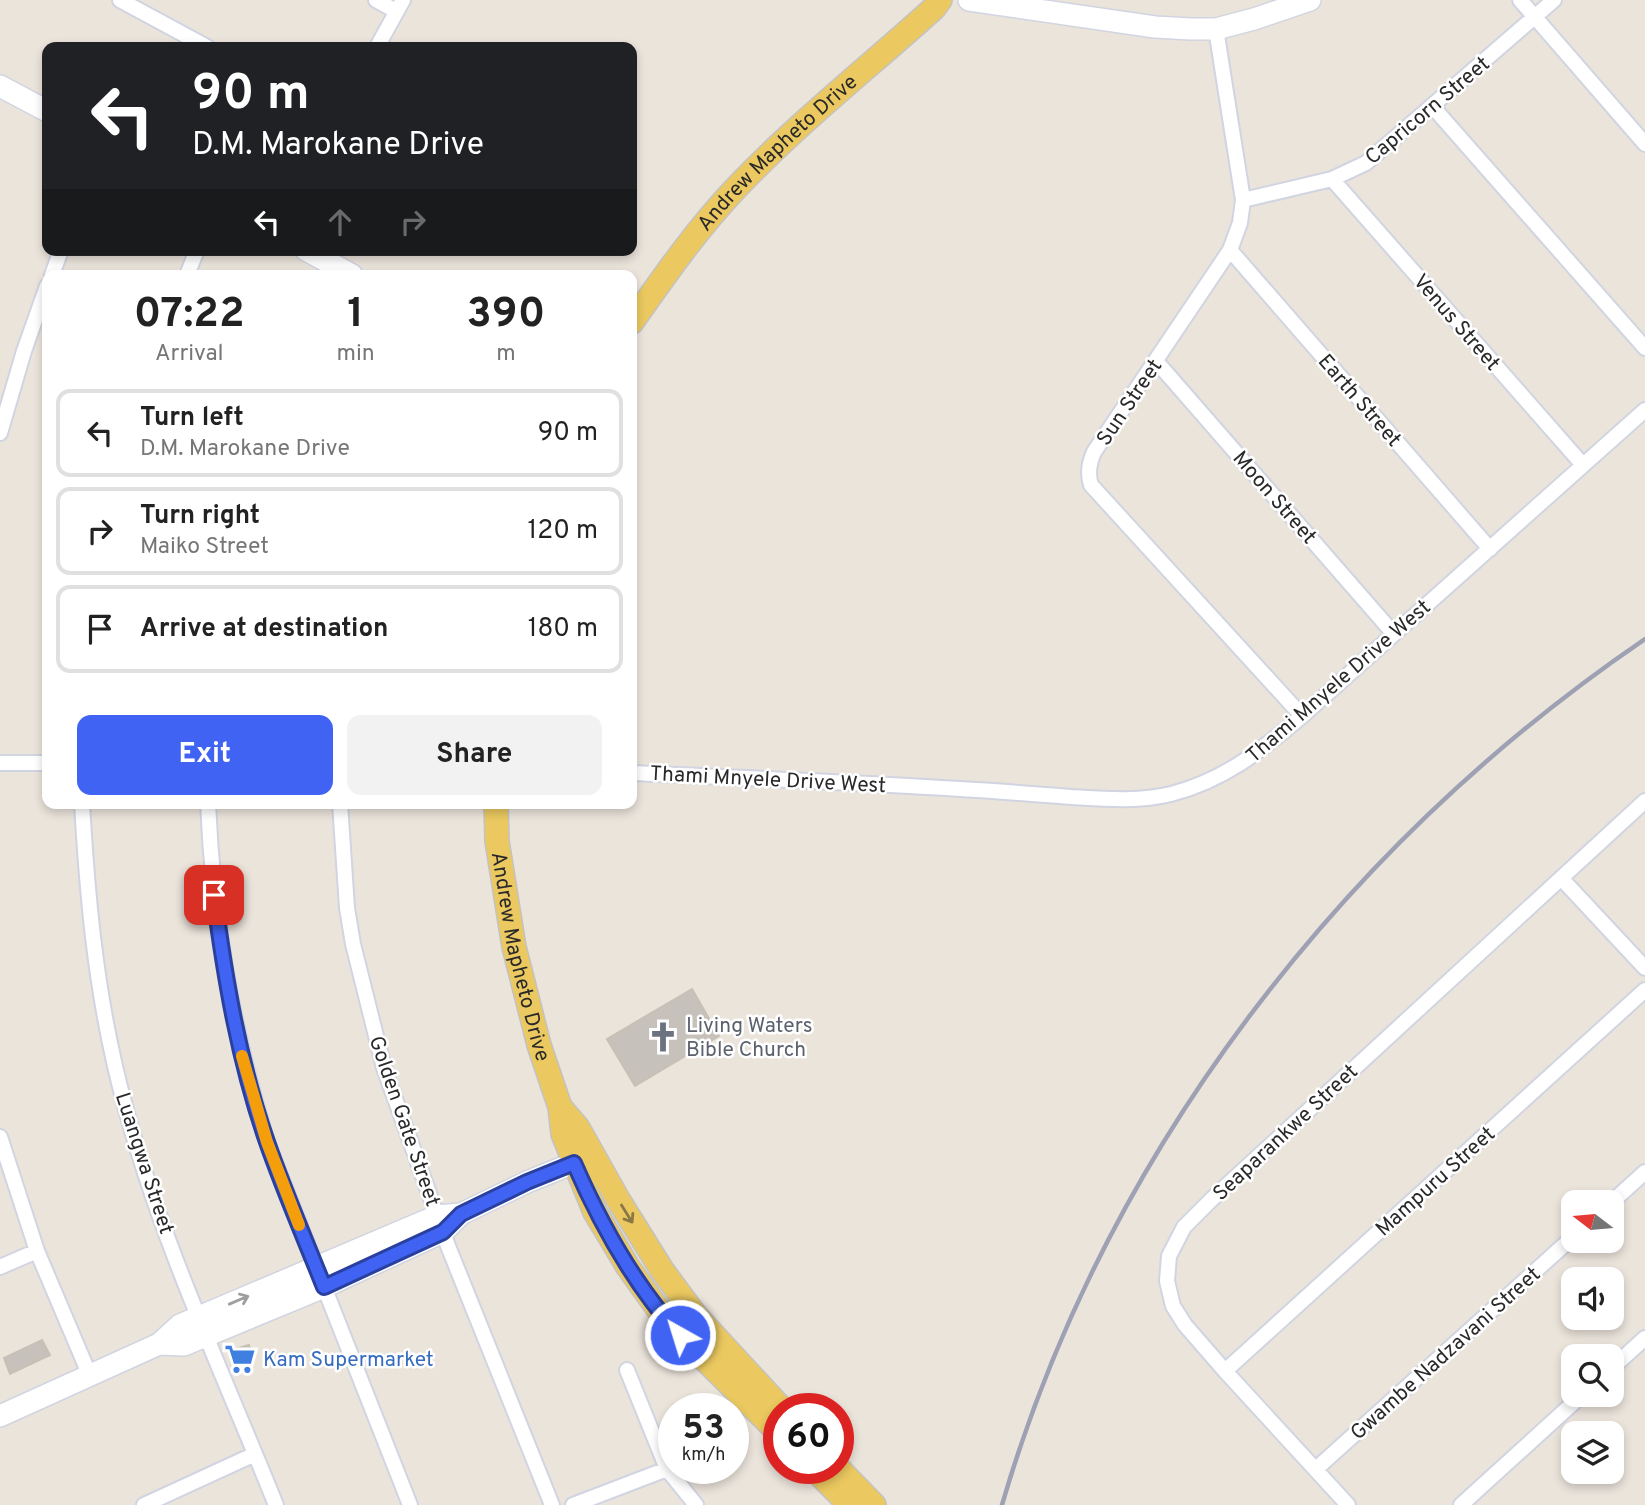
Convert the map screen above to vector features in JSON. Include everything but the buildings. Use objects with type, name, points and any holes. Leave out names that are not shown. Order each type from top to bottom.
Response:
[{"type":"main road","name":"Andrew Mapheto Drive","points":[[637,315],[684,247],[737,187],[940,0]]},
{"type":"main road","points":[[969,0],[1155,27],[1216,29],[1310,0]]},
{"type":"main road","points":[[0,86],[42,108]]},
{"type":"main road","name":"Andrew Mapheto Drive","points":[[496,809],[497,841],[514,947],[539,1045],[560,1107],[572,1118],[595,1212],[628,1267],[668,1323],[763,1417]]},
{"type":"main road","name":"Andrew Mapheto Drive","points":[[584,1159],[696,1316],[767,1393]]},
{"type":"main road","points":[[0,1416],[159,1344],[184,1345],[202,1327],[584,1159]]},
{"type":"main road","points":[[829,1484],[850,1505]]},
{"type":"main road","points":[[854,1484],[874,1505]]},
{"type":"street","points":[[120,0],[198,42]]},
{"type":"street","points":[[376,0],[400,6],[380,42]]},
{"type":"street","points":[[1520,0],[1645,144]]},
{"type":"street","name":"Capricorn Street","points":[[1242,200],[1332,179],[1366,163],[1555,0]]},
{"type":"street","name":"Sun Street","points":[[1216,29],[1242,200],[1240,223],[1230,250],[1094,452],[1089,467],[1091,485],[1302,716]]},
{"type":"street","points":[[1432,107],[1645,348]]},
{"type":"street","name":"Venus Street","points":[[1332,179],[1583,465]]},
{"type":"street","name":"Earth Street","points":[[1230,250],[1490,550]]},
{"type":"street","points":[[0,433],[20,361],[42,300]]},
{"type":"street","name":"Moon Street","points":[[1156,361],[1394,634]]},
{"type":"street","name":"Thami Mnyele Drive West","points":[[637,773],[1140,799],[1200,785],[1255,755],[1302,716],[1645,410]]},
{"type":"street","points":[[0,763],[42,763]]},
{"type":"street","name":"Seaparankwe Street","points":[[1348,1505],[1185,1325],[1173,1306],[1167,1281],[1169,1256],[1178,1237],[1212,1199],[1645,801]]},
{"type":"street","name":"Luangwa Street","points":[[82,809],[85,870],[97,972],[115,1066],[141,1159],[202,1327],[276,1505]]},
{"type":"street","points":[[208,809],[214,895],[230,1002],[267,1142],[410,1505]]},
{"type":"street","name":"Golden Gate Street","points":[[340,809],[347,908],[361,982],[394,1100],[551,1505]]},
{"type":"street","points":[[1561,878],[1645,968]]},
{"type":"street","name":"Mampuru Street","points":[[1225,1371],[1645,990]]},
{"type":"street","points":[[0,1136],[37,1251],[90,1376]]},
{"type":"street","points":[[1624,1191],[1645,1172]]},
{"type":"street","name":"Gwambe Nadzavani Street","points":[[1316,1469],[1561,1248]]},
{"type":"street","points":[[0,1267],[37,1251]]},
{"type":"street","points":[[1624,1357],[1645,1338]]},
{"type":"street","points":[[627,1370],[658,1447]]},
{"type":"street","points":[[1461,1505],[1569,1407]]},
{"type":"street","points":[[144,1505],[255,1454]]},
{"type":"street","points":[[573,1505],[658,1472]]},
{"type":"street","points":[[679,1484],[696,1505]]},
{"type":"railway","points":[[1002,1505],[1047,1375],[1103,1250],[1171,1130],[1249,1017],[1336,910],[1432,812],[1535,721],[1645,639]]},
{"type":"slow traffic","points":[[242,1056],[267,1142],[299,1225]]},
{"type":"place","name":"Living Waters Bible Church","points":[[663,1037]]},
{"type":"place","name":"Kam Supermarket","points":[[240,1359]]},
{"type":"route","points":[[214,895],[221,951],[241,1051],[267,1142],[324,1287],[421,1244],[443,1232],[461,1214],[574,1163],[595,1212],[628,1267],[668,1323],[680,1335]]}]
